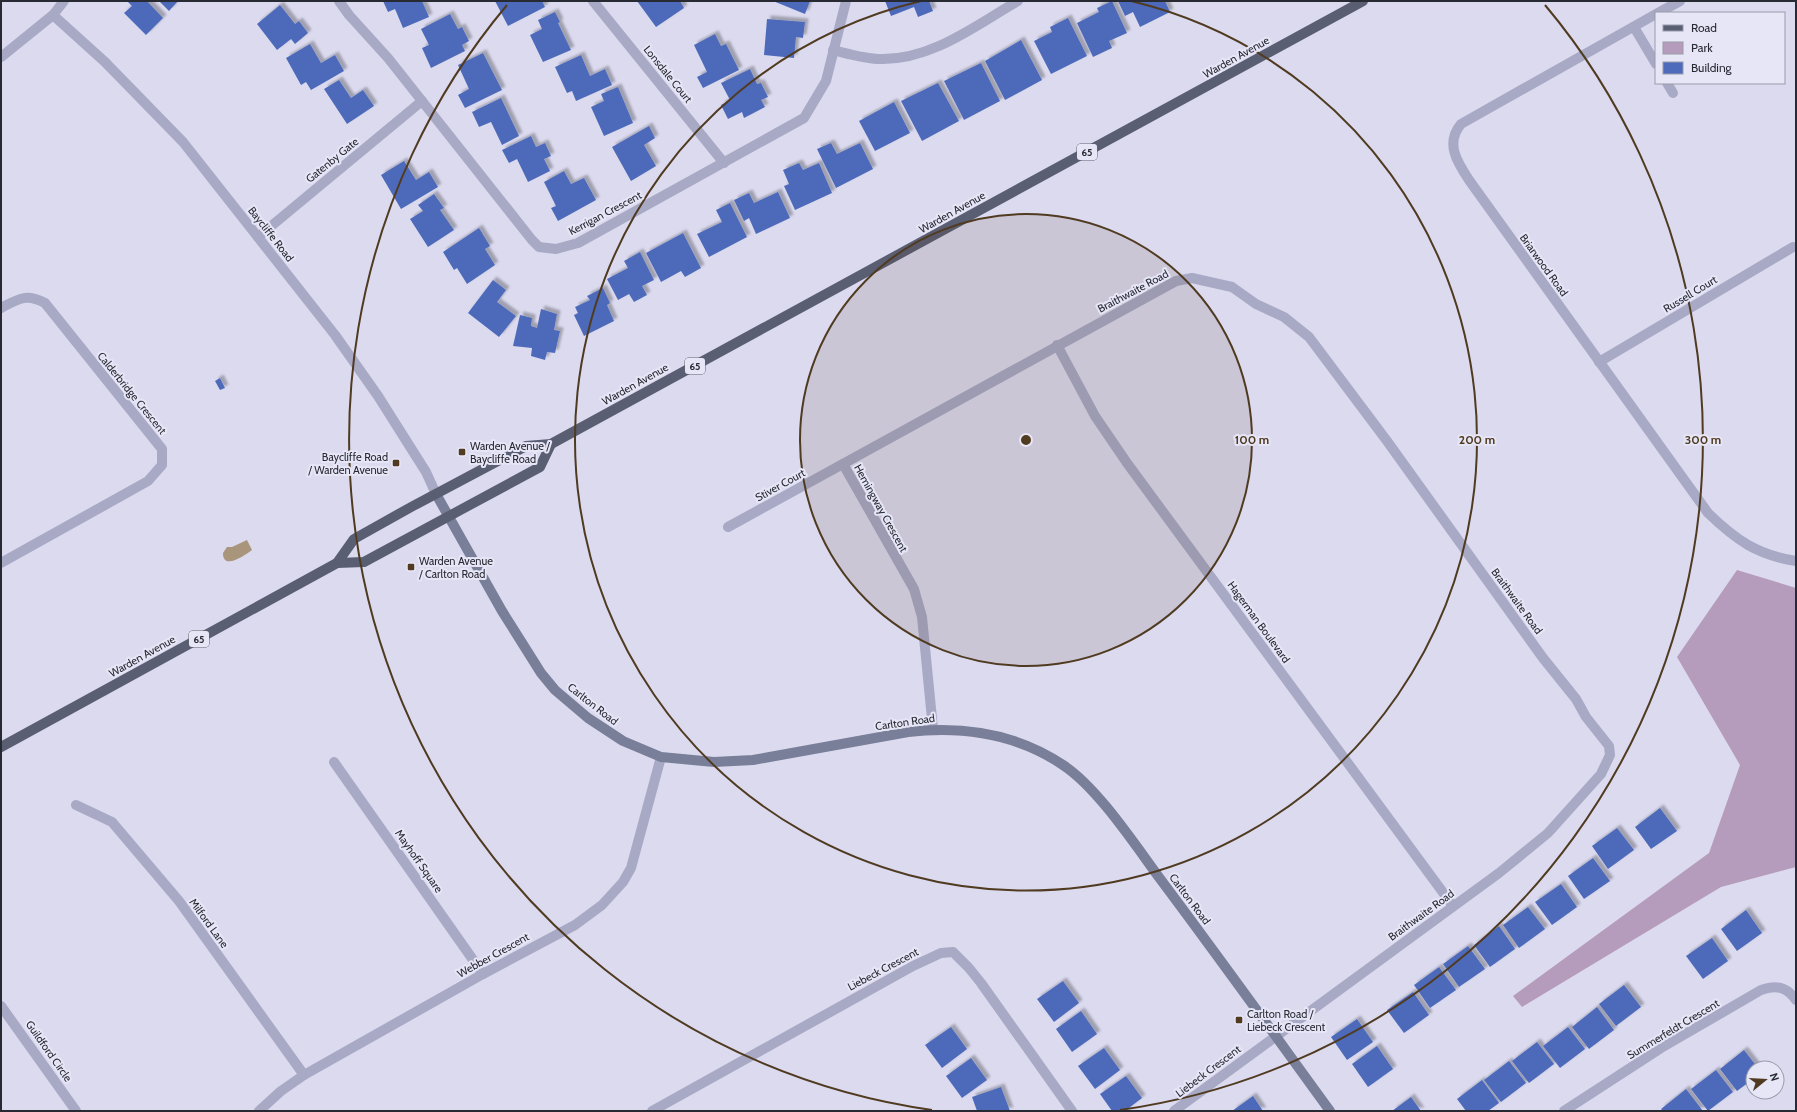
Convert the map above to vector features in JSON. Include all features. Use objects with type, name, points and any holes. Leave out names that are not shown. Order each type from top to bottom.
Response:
[{"type":"main road","name":"Warden Avenue","points":[[337,564],[354,540],[436,494],[526,446],[551,444],[1363,1]]},
{"type":"main road","name":"Warden Avenue","points":[[1,748],[337,564],[364,562],[540,467],[551,444]]},
{"type":"main road","name":"Carlton Road","points":[[436,494],[502,611],[541,673],[555,690],[588,718],[609,733],[661,757],[714,762],[753,760],[908,732],[933,729],[961,730],[1003,736],[1021,742],[1064,765],[1086,784],[1135,845],[1330,1111]]},
{"type":"street","points":[[1,57],[53,15],[64,1]]},
{"type":"street","name":"Kerrigan Crescent","points":[[339,1],[349,15],[388,58],[539,247],[556,249],[578,243],[804,118],[826,81],[846,1]]},
{"type":"street","name":"Lonsdale Court","points":[[593,1],[724,163]]},
{"type":"street","points":[[833,50],[880,59],[919,55],[938,47],[1018,1]]},
{"type":"street","name":"Briarwood Road","points":[[1661,12],[1680,1]]},
{"type":"street","name":"Baycliffe Road","points":[[53,15],[105,62],[183,142],[335,335],[378,396],[426,472],[436,494]]},
{"type":"street","name":"Briarwood Road","points":[[1655,15],[1461,124],[1456,130],[1452,141],[1454,156],[1469,180],[1708,513],[1738,540],[1747,545],[1784,559],[1796,561]]},
{"type":"street","points":[[1634,27],[1655,62]]},
{"type":"street","points":[[1668,84],[1673,93]]},
{"type":"street","name":"Gatenby Gate","points":[[258,236],[422,101]]},
{"type":"street","name":"Russell Court","points":[[1599,362],[1793,247]]},
{"type":"street","name":"Braithwaite Road","points":[[1057,345],[1176,281],[1192,278],[1232,287],[1256,304],[1278,314],[1296,325],[1309,337],[1387,441],[1542,658],[1576,699],[1586,717],[1609,746],[1610,755],[1601,774],[1570,810],[1528,851],[1275,1036]]},
{"type":"street","name":"Calderbridge Crescent","points":[[1,308],[26,297],[36,298],[45,303],[162,449],[162,465],[148,481],[1,563]]},
{"type":"street","name":"Hemingway Crescent","points":[[933,729],[922,617],[914,589],[843,464],[1057,345]]},
{"type":"street","name":"Hagerman Boulevard","points":[[1057,345],[1095,416],[1115,445],[1453,906]]},
{"type":"street","name":"Stiver Court","points":[[728,527],[843,464]]},
{"type":"street","name":"Webber Crescent","points":[[259,1111],[281,1091],[304,1075],[584,919],[602,905],[623,882],[630,868],[661,757]]},
{"type":"street","name":"Mayhoff Square","points":[[334,762],[483,974]]},
{"type":"street","name":"Milford Lane","points":[[76,805],[112,822],[118,828],[179,901],[304,1075]]},
{"type":"street","name":"Liebeck Crescent","points":[[652,1111],[900,973],[941,953],[953,952],[981,983],[1072,1111]]},
{"type":"street","name":"Summerfeldt Crescent","points":[[1564,1111],[1661,1048],[1761,990],[1779,987],[1787,989],[1796,1000]]},
{"type":"street","name":"Guildford Circle","points":[[1,1006],[76,1111]]},
{"type":"street","name":"Liebeck Crescent","points":[[1174,1111],[1275,1036]]},
{"type":"green space","points":[[1737,570],[1796,588],[1796,867],[1721,887],[1522,1007],[1513,996],[1709,853],[1740,765],[1677,657]]},
{"type":"shaded area","points":[[247,540],[252,550],[235,560],[227,561],[224,558],[223,553],[227,547],[232,547]]},
{"type":"building","points":[[127,1],[147,1],[163,18],[146,35],[124,13],[132,6]]},
{"type":"building","points":[[159,1],[178,1],[169,11]]},
{"type":"building","points":[[383,1],[422,1],[429,17],[403,28],[395,9],[388,12]]},
{"type":"building","points":[[495,1],[542,1],[545,7],[508,26]]},
{"type":"building","points":[[637,1],[680,1],[684,8],[656,27]]},
{"type":"building","points":[[773,1],[810,1],[805,14]]},
{"type":"building","points":[[885,1],[929,1],[933,11],[918,17],[914,7],[891,16]]},
{"type":"building","points":[[1112,1],[1127,33],[1109,41],[1112,48],[1093,57],[1077,23],[1099,12],[1097,8]]},
{"type":"building","points":[[1118,1],[1165,1],[1170,12],[1140,27],[1133,12],[1125,16]]},
{"type":"building","points":[[280,5],[295,24],[299,21],[308,33],[295,44],[291,39],[277,50],[257,24]]},
{"type":"building","points":[[555,12],[560,22],[558,23],[571,50],[543,62],[530,35],[542,29],[538,20]]},
{"type":"building","points":[[450,14],[458,29],[462,27],[469,41],[462,45],[465,51],[431,68],[422,48],[429,45],[421,29]]},
{"type":"building","points":[[1068,18],[1087,56],[1051,74],[1034,41],[1052,32],[1050,27]]},
{"type":"building","points":[[767,19],[805,22],[803,38],[796,37],[794,58],[764,55]]},
{"type":"building","points":[[715,34],[721,46],[726,44],[739,70],[703,88],[697,77],[707,72],[694,45]]},
{"type":"building","points":[[1021,40],[1042,80],[1005,100],[985,61]]},
{"type":"building","points":[[310,44],[321,63],[335,55],[344,71],[311,90],[306,82],[301,85],[286,58]]},
{"type":"building","points":[[483,53],[502,90],[465,108],[458,95],[469,89],[458,65]]},
{"type":"building","points":[[581,55],[590,76],[605,69],[612,85],[576,101],[572,91],[567,93],[555,67]]},
{"type":"building","points":[[981,63],[1000,101],[964,120],[944,81]]},
{"type":"building","points":[[750,69],[757,84],[761,83],[768,97],[761,100],[765,107],[744,118],[742,112],[728,119],[721,105],[730,100],[721,83]]},
{"type":"building","points":[[339,80],[351,98],[363,90],[374,106],[347,124],[324,89]]},
{"type":"building","points":[[938,83],[959,121],[922,141],[901,101]]},
{"type":"building","points":[[618,87],[633,123],[604,136],[591,107],[604,101],[601,94]]},
{"type":"building","points":[[501,98],[519,136],[502,145],[491,122],[479,127],[472,112]]},
{"type":"building","points":[[894,102],[910,133],[875,151],[859,121]]},
{"type":"building","points":[[649,126],[655,138],[644,145],[656,166],[631,181],[612,147]]},
{"type":"building","points":[[531,136],[536,147],[545,143],[551,156],[544,159],[550,171],[528,182],[517,159],[509,163],[502,150]]},
{"type":"building","points":[[831,143],[837,154],[860,143],[873,169],[836,188],[817,149]]},
{"type":"building","points":[[404,161],[416,180],[429,172],[438,187],[401,209],[381,175]]},
{"type":"building","points":[[799,163],[803,170],[819,163],[832,193],[795,210],[784,186],[789,184],[783,170]]},
{"type":"building","points":[[564,171],[571,184],[584,178],[596,200],[558,221],[551,208],[556,206],[544,182]]},
{"type":"building","points":[[778,192],[790,218],[756,234],[749,218],[744,221],[734,200],[749,193],[754,203]]},
{"type":"building","points":[[434,194],[444,208],[440,210],[454,230],[428,247],[410,219],[423,211],[418,205]]},
{"type":"building","points":[[730,203],[747,237],[709,257],[697,234],[722,222],[716,210]]},
{"type":"building","points":[[479,228],[490,246],[485,249],[495,265],[467,284],[457,268],[454,270],[443,252]]},
{"type":"building","points":[[683,233],[701,268],[685,277],[681,271],[661,282],[646,253]]},
{"type":"building","points":[[640,252],[654,280],[642,286],[647,295],[634,302],[629,294],[618,300],[607,279],[628,268],[624,261]]},
{"type":"building","points":[[493,280],[506,290],[497,302],[516,316],[499,337],[468,313]]},
{"type":"building","points":[[603,288],[610,303],[607,305],[614,321],[584,336],[574,315],[578,313],[575,307],[590,300],[587,296]]},
{"type":"building","points":[[541,309],[557,314],[554,330],[560,331],[555,353],[547,352],[545,360],[531,356],[532,348],[513,346],[520,315],[532,318],[531,326],[537,328]]},
{"type":"building","points":[[220,378],[225,388],[220,390],[215,381]]},
{"type":"building","points":[[1660,808],[1677,831],[1651,849],[1635,827]]},
{"type":"building","points":[[1617,828],[1634,850],[1608,869],[1592,846]]},
{"type":"building","points":[[1593,858],[1610,881],[1584,899],[1568,876]]},
{"type":"building","points":[[1561,884],[1577,907],[1552,925],[1535,902]]},
{"type":"building","points":[[1528,907],[1545,929],[1519,948],[1503,925]]},
{"type":"building","points":[[1746,910],[1762,933],[1737,951],[1721,929]]},
{"type":"building","points":[[1499,926],[1515,949],[1490,967],[1474,945]]},
{"type":"building","points":[[1712,938],[1728,961],[1703,979],[1686,956]]},
{"type":"building","points":[[1468,946],[1485,969],[1459,987],[1443,964]]},
{"type":"building","points":[[1439,967],[1456,990],[1430,1008],[1414,985]]},
{"type":"building","points":[[1063,981],[1079,1003],[1054,1022],[1037,999]]},
{"type":"building","points":[[1624,985],[1641,1007],[1616,1026],[1599,1004]]},
{"type":"building","points":[[1413,992],[1429,1015],[1404,1033],[1387,1010]]},
{"type":"building","points":[[1597,1007],[1614,1030],[1589,1049],[1572,1027]]},
{"type":"building","points":[[1081,1011],[1097,1034],[1072,1052],[1056,1029]]},
{"type":"building","points":[[1357,1019],[1373,1042],[1347,1060],[1331,1037]]},
{"type":"building","points":[[951,1027],[967,1049],[942,1068],[925,1045]]},
{"type":"building","points":[[1568,1027],[1585,1049],[1560,1068],[1543,1046]]},
{"type":"building","points":[[1537,1042],[1554,1064],[1529,1083],[1512,1061]]},
{"type":"building","points":[[1377,1046],[1393,1069],[1368,1087],[1352,1064]]},
{"type":"building","points":[[1104,1048],[1120,1070],[1095,1089],[1078,1066]]},
{"type":"building","points":[[1744,1050],[1752,1060],[1745,1060],[1745,1085],[1737,1091],[1720,1069]]},
{"type":"building","points":[[971,1058],[987,1080],[962,1098],[946,1076]]},
{"type":"building","points":[[1509,1061],[1526,1083],[1501,1102],[1484,1080]]},
{"type":"building","points":[[1716,1070],[1733,1092],[1708,1111],[1691,1089]]},
{"type":"building","points":[[1126,1076],[1142,1098],[1125,1111],[1112,1111],[1100,1094]]},
{"type":"building","points":[[1482,1080],[1499,1103],[1488,1111],[1466,1111],[1457,1099]]},
{"type":"building","points":[[1001,1087],[1010,1111],[977,1111],[972,1097]]},
{"type":"building","points":[[1686,1089],[1703,1111],[1663,1111],[1661,1109]]},
{"type":"building","points":[[1253,1096],[1263,1111],[1232,1111]]},
{"type":"building","points":[[1411,1097],[1421,1111],[1392,1111]]},
{"type":"place","name":"Warden Avenue / Baycliffe Road","points":[[462,452]]},
{"type":"place","name":"Baycliffe Road / Warden Avenue","points":[[396,463]]},
{"type":"place","name":"Warden Avenue / Carlton Road","points":[[411,567]]},
{"type":"place","name":"Carlton Road / Liebeck Crescent","points":[[1239,1020]]}]
